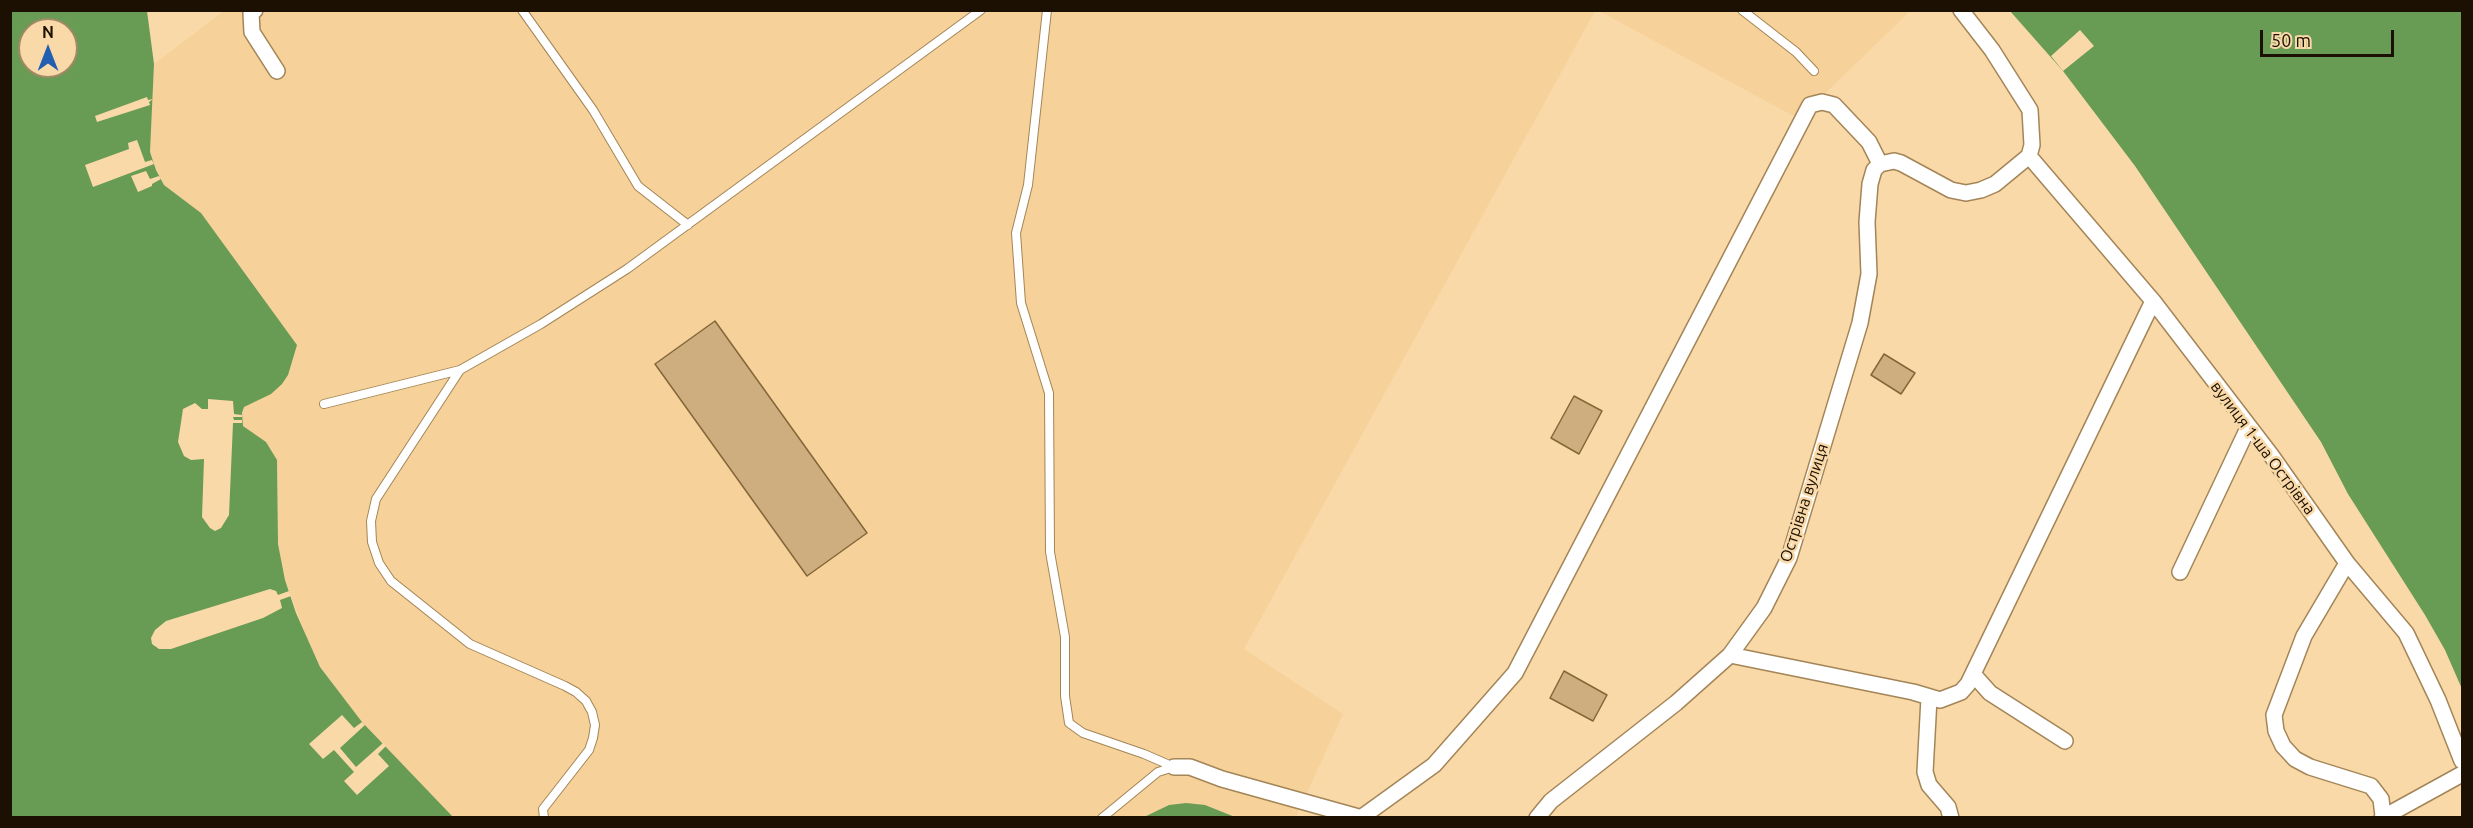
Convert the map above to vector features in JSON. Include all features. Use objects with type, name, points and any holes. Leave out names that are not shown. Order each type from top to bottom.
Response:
[{"type":"street","points":[[255,10],[251,13],[252,32],[277,71]]},
{"type":"street","points":[[1174,767],[1190,767],[1222,779],[1362,817],[1434,765],[1515,673],[1810,105],[1822,102],[1834,105],[1869,142],[1880,164],[1894,161],[1901,163],[1951,190],[1966,192],[1981,190],[1995,184],[2029,156],[2032,145],[2030,110],[1992,50],[1961,10]]},
{"type":"street","name":"вулиця 1-ша Острівна","points":[[2029,156],[2153,301],[2248,428],[2271,455],[2347,563],[2406,633],[2438,700],[2463,761]]},
{"type":"street","name":"Острівна вулиця","points":[[1537,818],[1551,801],[1676,704],[1730,656],[1764,608],[1788,558],[1860,323],[1869,274],[1867,222],[1870,184],[1874,170],[1880,164]]},
{"type":"street","points":[[1730,656],[1913,692],[1940,700],[1961,693],[1973,674],[2153,301]]},
{"type":"street","points":[[2180,572],[2248,428]]},
{"type":"street","points":[[2347,563],[2304,636],[2274,715],[2283,746],[2295,759],[2310,767],[2371,786],[2381,799],[2383,817],[2463,774]]},
{"type":"street","points":[[1973,674],[1990,693],[2065,741]]},
{"type":"street","points":[[1929,698],[1924,772],[1929,785],[1948,807],[1951,818]]},
{"type":"lane","points":[[522,10],[593,110],[638,186],[688,225]]},
{"type":"lane","points":[[324,404],[460,370],[541,324],[627,269],[981,10]]},
{"type":"lane","points":[[1047,10],[1028,185],[1016,233],[1021,303],[1049,393],[1050,552],[1065,637],[1065,696],[1070,723],[1083,733],[1174,767]]},
{"type":"lane","points":[[1742,10],[1796,52],[1814,71]]},
{"type":"lane","points":[[460,370],[376,500],[371,520],[372,542],[379,563],[391,581],[470,644],[565,686],[586,701],[595,725],[589,750],[543,809],[544,818]]},
{"type":"lane","points":[[1102,818],[1158,772],[1174,767]]},
{"type":"shaded area","points":[[10,11],[147,11],[154,64],[150,152],[156,170],[164,185],[201,213],[297,345],[288,375],[282,384],[271,394],[244,407],[242,413],[243,426],[266,442],[277,460],[278,544],[285,580],[296,613],[320,667],[362,722],[453,817],[11,817]]},
{"type":"shaded area","points":[[224,11],[1595,11],[1244,649],[1343,714],[1296,817],[1235,817],[1186,803],[1169,805],[1142,818],[453,817],[362,722],[320,667],[310,646],[285,580],[278,544],[277,460],[257,436],[243,426],[242,419],[244,407],[297,345],[201,213],[164,185],[150,152],[154,64]]},
{"type":"shaded area","points":[[1599,11],[1910,11],[1799,119]]},
{"type":"shaded area","points":[[2010,11],[2462,11],[2462,689],[2445,650],[2348,494],[2321,442],[2135,166],[2063,71]]},
{"type":"shaded area","points":[[1186,803],[1205,805],[1235,817],[1142,818],[1169,805]]},
{"type":"pier","points":[[2080,30],[2094,46],[2063,71],[2051,56]]},
{"type":"pier","points":[[147,97],[148,100],[153,99],[149,102],[150,105],[97,122],[95,116]]},
{"type":"pier","points":[[137,140],[145,162],[152,160],[154,164],[93,187],[85,165],[129,149],[128,143]]},
{"type":"pier","points":[[146,171],[150,179],[159,176],[161,179],[138,192],[131,176]]},
{"type":"pier","points":[[208,399],[233,401],[234,414],[242,415],[242,417],[233,417],[234,420],[242,420],[242,423],[233,423],[229,515],[221,528],[215,531],[202,517],[204,459],[191,460],[184,456],[178,442],[183,409],[195,403],[202,409],[208,409]]},
{"type":"pier","points":[[270,589],[276,591],[278,595],[289,591],[291,596],[280,600],[282,608],[263,618],[171,649],[159,649],[152,644],[151,638],[155,630],[166,621]]},
{"type":"pier","points":[[342,715],[354,728],[362,722],[365,725],[340,748],[356,767],[383,743],[386,746],[378,754],[389,766],[357,795],[344,781],[354,772],[334,750],[323,759],[309,744]]},
{"type":"building","points":[[715,321],[867,533],[807,576],[655,364]]},
{"type":"building","points":[[1884,354],[1915,373],[1901,394],[1871,375]]},
{"type":"building","points":[[1574,396],[1602,411],[1579,454],[1551,438]]},
{"type":"building","points":[[1564,671],[1607,695],[1593,721],[1550,698]]}]
